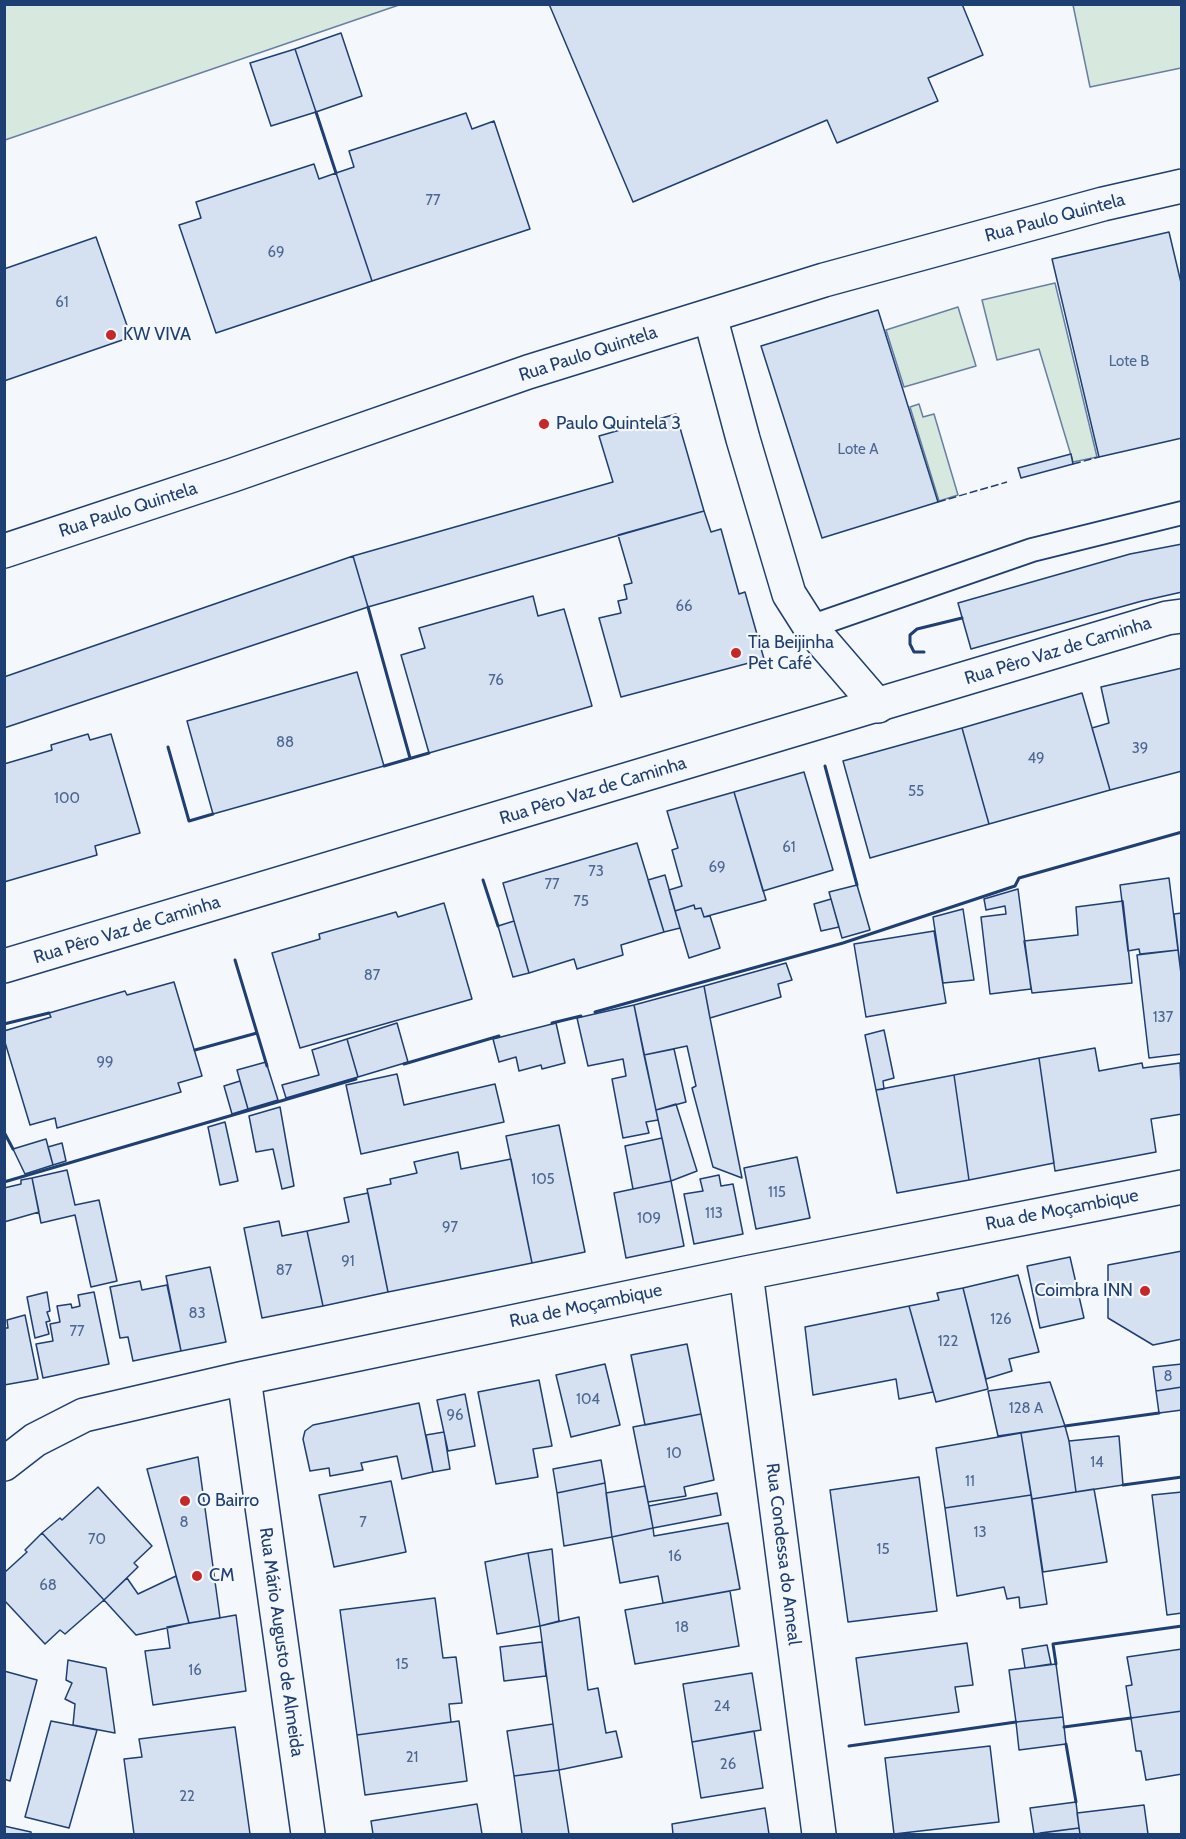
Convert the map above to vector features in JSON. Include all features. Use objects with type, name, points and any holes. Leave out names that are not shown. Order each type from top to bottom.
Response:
[{"type":"street","name":"Rua Paulo Quintela","points":[[4,551],[244,471],[528,372],[824,279],[1103,204],[1182,186]]},
{"type":"street","points":[[710,315],[743,440],[789,594],[810,627],[878,706]]},
{"type":"street","name":"Rua Pêro Vaz de Caminha","points":[[4,966],[1167,618],[1182,616]]},
{"type":"street","name":"Rua de Moçambique","points":[[4,1464],[35,1440],[84,1415],[244,1378],[746,1273],[1182,1187]]},
{"type":"street","name":"Rua Condessa do Ameal","points":[[746,1273],[819,1834]]},
{"type":"street","name":"Rua Mário Augusto de Almeida","points":[[244,1378],[308,1834]]},
{"type":"lane","points":[[810,627],[1032,550],[1182,513]]},
{"type":"shaded area","points":[[5,4],[399,4],[399,5],[5,140]]},
{"type":"shaded area","points":[[1073,5],[1181,5],[1181,68],[1090,87]]},
{"type":"shaded area","points":[[1055,283],[1097,457],[1073,462],[1039,349],[997,360],[982,300]]},
{"type":"shaded area","points":[[958,307],[976,366],[904,387],[886,330]]},
{"type":"shaded area","points":[[919,404],[923,417],[934,414],[958,495],[939,501],[910,407]]},
{"type":"building","points":[[549,4],[962,4],[983,55],[928,78],[938,101],[837,143],[827,120],[633,202]]},
{"type":"building","points":[[341,33],[362,96],[316,112],[295,49]]},
{"type":"building","points":[[295,49],[316,112],[271,126],[250,63]]},
{"type":"building","points":[[466,113],[472,129],[494,121],[530,229],[372,281],[336,173],[354,167],[349,151]]},
{"type":"building","points":[[314,164],[319,179],[336,173],[372,281],[216,333],[179,225],[201,218],[196,202]]},
{"type":"building","points":[[1169,232],[1182,287],[1182,438],[1099,457],[1052,259]]},
{"type":"building","points":[[96,237],[131,337],[4,381],[4,269]]},
{"type":"building","points":[[878,310],[938,502],[822,538],[761,346]]},
{"type":"building","points":[[676,414],[704,511],[368,607],[353,556],[613,482],[599,436]]},
{"type":"building","points":[[1071,454],[1073,464],[1021,478],[1018,468]]},
{"type":"building","points":[[704,511],[711,532],[721,529],[739,594],[745,592],[764,659],[621,697],[599,618],[621,613],[618,601],[627,599],[624,585],[632,583],[618,535]]},
{"type":"building","points":[[1182,544],[1182,592],[971,649],[958,603],[1130,554]]},
{"type":"building","points":[[353,556],[368,607],[4,728],[4,677]]},
{"type":"building","points":[[533,596],[538,616],[564,609],[592,706],[429,753],[401,655],[425,648],[419,628]]},
{"type":"building","points":[[1182,668],[1182,771],[1110,790],[1092,728],[1109,723],[1101,687]]},
{"type":"building","points":[[357,672],[384,766],[213,814],[187,721]]},
{"type":"building","points":[[1082,693],[1110,790],[989,824],[962,728]]},
{"type":"building","points":[[962,728],[989,824],[870,858],[843,761]]},
{"type":"building","points":[[88,734],[90,740],[111,734],[140,833],[95,846],[97,855],[4,882],[4,764],[52,750],[51,745]]},
{"type":"building","points":[[804,772],[833,870],[763,891],[734,792]]},
{"type":"building","points":[[734,792],[766,900],[704,917],[701,908],[695,909],[694,905],[675,911],[669,890],[682,886],[672,850],[678,848],[667,811]]},
{"type":"building","points":[[637,843],[664,932],[621,945],[623,955],[577,969],[574,959],[529,973],[503,883]]},
{"type":"building","points":[[665,875],[680,928],[664,932],[648,880]]},
{"type":"building","points":[[1169,878],[1178,950],[1140,954],[1139,949],[1128,951],[1120,885]]},
{"type":"building","points":[[857,885],[870,930],[842,938],[829,892]]},
{"type":"building","points":[[1018,889],[1031,989],[990,994],[981,917],[1006,914],[1005,906],[986,910],[984,899]]},
{"type":"building","points":[[831,899],[839,927],[821,931],[814,904]]},
{"type":"building","points":[[1123,901],[1132,983],[1032,993],[1024,941],[1078,935],[1076,907]]},
{"type":"building","points":[[444,903],[472,999],[300,1048],[272,953],[320,939],[319,934],[396,912],[398,917]]},
{"type":"building","points":[[694,905],[695,909],[701,908],[704,917],[710,916],[720,948],[689,958],[675,911]]},
{"type":"building","points":[[963,909],[974,980],[943,983],[933,917]]},
{"type":"building","points":[[1182,913],[1182,982],[1174,914]]},
{"type":"building","points":[[514,921],[529,973],[513,977],[498,926]]},
{"type":"building","points":[[934,931],[946,1003],[866,1017],[854,944]]},
{"type":"building","points":[[1178,950],[1182,982],[1182,1054],[1149,1058],[1137,955]]},
{"type":"building","points":[[786,963],[792,980],[778,984],[781,997],[710,1018],[704,986]]},
{"type":"building","points":[[174,982],[202,1076],[178,1083],[181,1092],[57,1128],[55,1118],[30,1125],[4,1039],[4,1031],[51,1017],[49,1013],[125,991],[127,995]]},
{"type":"building","points":[[704,986],[742,1178],[713,1167],[692,1088],[696,1086],[687,1046],[644,1055],[634,1005]]},
{"type":"building","points":[[634,1005],[658,1120],[646,1122],[649,1133],[623,1138],[612,1079],[626,1076],[623,1059],[588,1066],[577,1018]]},
{"type":"building","points":[[397,1023],[408,1062],[358,1077],[347,1039]]},
{"type":"building","points":[[556,1023],[565,1063],[542,1069],[541,1065],[519,1071],[516,1057],[499,1062],[493,1039]]},
{"type":"building","points":[[884,1030],[894,1078],[883,1081],[884,1089],[876,1090],[865,1035]]},
{"type":"building","points":[[347,1039],[358,1077],[286,1098],[282,1085],[319,1075],[312,1050]]},
{"type":"building","points":[[1095,1048],[1099,1071],[1142,1063],[1143,1068],[1180,1063],[1182,1114],[1151,1119],[1156,1152],[1055,1171],[1039,1058]]},
{"type":"building","points":[[674,1049],[686,1102],[656,1110],[644,1055]]},
{"type":"building","points":[[1039,1058],[1054,1163],[969,1180],[954,1075]]},
{"type":"building","points":[[266,1062],[278,1100],[248,1109],[237,1070]]},
{"type":"building","points":[[397,1074],[404,1105],[495,1084],[504,1122],[361,1154],[346,1085]]},
{"type":"building","points":[[954,1075],[969,1180],[897,1193],[876,1090]]},
{"type":"building","points":[[240,1081],[248,1109],[232,1114],[224,1086]]},
{"type":"building","points":[[676,1104],[697,1171],[671,1181],[656,1110]]},
{"type":"building","points":[[280,1107],[294,1186],[282,1189],[273,1149],[256,1152],[249,1116]]},
{"type":"building","points":[[225,1122],[238,1181],[220,1185],[208,1127]]},
{"type":"building","points":[[559,1125],[585,1252],[532,1263],[506,1136]]},
{"type":"building","points":[[662,1138],[671,1181],[633,1189],[625,1146]]},
{"type":"building","points":[[46,1139],[53,1165],[25,1174],[13,1149]]},
{"type":"building","points":[[62,1143],[66,1161],[53,1165],[48,1147]]},
{"type":"building","points":[[458,1152],[461,1169],[511,1159],[532,1263],[388,1292],[367,1189],[391,1184],[390,1179],[417,1173],[414,1162]]},
{"type":"building","points":[[797,1157],[810,1218],[756,1229],[744,1168]]},
{"type":"building","points":[[67,1170],[75,1205],[99,1200],[117,1281],[91,1287],[75,1215],[41,1223],[32,1178]]},
{"type":"building","points":[[719,1175],[721,1186],[733,1184],[743,1234],[694,1244],[684,1194],[703,1191],[700,1179]]},
{"type":"building","points":[[32,1178],[39,1212],[4,1222],[4,1188],[21,1184],[21,1180]]},
{"type":"building","points":[[671,1181],[684,1246],[626,1258],[614,1193]]},
{"type":"building","points":[[368,1193],[388,1292],[323,1306],[307,1231],[349,1222],[344,1198]]},
{"type":"building","points":[[279,1221],[282,1236],[307,1231],[323,1306],[262,1318],[244,1228]]},
{"type":"building","name":"Coimbra INN","points":[[1182,1251],[1182,1339],[1153,1345],[1108,1318],[1108,1265]]},
{"type":"building","points":[[1070,1257],[1084,1318],[1040,1328],[1027,1266]]},
{"type":"building","points":[[210,1267],[226,1342],[181,1351],[166,1276]]},
{"type":"building","points":[[1018,1275],[1039,1352],[1009,1359],[1012,1371],[986,1379],[963,1288]]},
{"type":"building","points":[[140,1281],[142,1290],[167,1285],[181,1351],[133,1361],[128,1337],[120,1338],[110,1287]]},
{"type":"building","points":[[963,1288],[988,1389],[936,1402],[909,1306],[939,1300],[937,1293]]},
{"type":"building","points":[[47,1292],[50,1311],[47,1312],[50,1321],[46,1322],[49,1334],[35,1338],[27,1297]]},
{"type":"building","points":[[94,1292],[109,1364],[43,1378],[36,1344],[53,1341],[50,1324],[60,1322],[57,1306],[71,1304],[72,1308],[80,1306],[78,1295]]},
{"type":"building","points":[[909,1306],[933,1392],[899,1399],[896,1379],[813,1395],[805,1327]]},
{"type":"building","points":[[25,1315],[38,1379],[4,1385],[4,1328],[8,1328],[7,1320]]},
{"type":"building","points":[[687,1344],[701,1414],[645,1425],[631,1355]]},
{"type":"building","points":[[605,1364],[620,1425],[571,1437],[556,1375]]},
{"type":"building","points":[[1182,1364],[1182,1387],[1156,1391],[1153,1367]]},
{"type":"building","points":[[539,1380],[552,1446],[533,1449],[538,1477],[496,1484],[478,1392]]},
{"type":"building","points":[[1050,1382],[1065,1426],[998,1436],[988,1391]]},
{"type":"building","points":[[1182,1387],[1182,1410],[1159,1413],[1156,1391]]},
{"type":"building","points":[[465,1394],[475,1446],[448,1451],[437,1400]]},
{"type":"building","points":[[419,1403],[433,1472],[402,1479],[397,1456],[361,1463],[363,1470],[330,1476],[329,1468],[310,1471],[303,1439],[305,1431],[313,1425]]},
{"type":"building","points":[[701,1414],[714,1480],[684,1487],[686,1496],[648,1502],[633,1427]]},
{"type":"building","points":[[1065,1426],[1076,1492],[1032,1499],[1021,1433]]},
{"type":"building","points":[[444,1432],[450,1469],[433,1472],[426,1435]]},
{"type":"building","points":[[1021,1433],[1031,1495],[945,1508],[936,1448]]},
{"type":"building","points":[[1119,1436],[1123,1485],[1076,1492],[1069,1441]]},
{"type":"building","points":[[198,1457],[220,1618],[189,1623],[147,1469]]},
{"type":"building","points":[[601,1460],[605,1483],[557,1493],[553,1469]]},
{"type":"building","points":[[919,1477],[937,1611],[848,1622],[830,1490]]},
{"type":"building","points":[[391,1481],[406,1552],[334,1567],[319,1495]]},
{"type":"building","points":[[605,1483],[612,1537],[564,1546],[557,1493]]},
{"type":"building","points":[[645,1486],[653,1528],[612,1537],[606,1493]]},
{"type":"building","points":[[98,1487],[152,1546],[134,1563],[138,1567],[104,1600],[42,1533],[60,1518],[62,1520]]},
{"type":"building","points":[[1094,1489],[1107,1562],[1043,1572],[1032,1499]]},
{"type":"building","points":[[1182,1492],[1182,1613],[1167,1615],[1152,1495]]},
{"type":"building","points":[[717,1493],[721,1515],[653,1528],[649,1506]]},
{"type":"building","points":[[1031,1495],[1047,1604],[1020,1608],[1019,1597],[1007,1599],[1004,1587],[957,1596],[945,1508]]},
{"type":"building","points":[[728,1523],[740,1589],[663,1603],[658,1576],[620,1583],[612,1537],[653,1528],[654,1536]]},
{"type":"building","points":[[42,1533],[104,1600],[65,1634],[60,1630],[45,1644],[4,1600],[4,1573],[27,1552],[25,1550]]},
{"type":"building","points":[[552,1549],[559,1621],[540,1626],[528,1553]]},
{"type":"building","points":[[528,1553],[540,1626],[497,1634],[485,1562]]},
{"type":"building","points":[[176,1576],[189,1623],[136,1635],[104,1600],[127,1578],[138,1594]]},
{"type":"building","points":[[730,1591],[739,1646],[635,1664],[625,1610]]},
{"type":"building","points":[[435,1598],[443,1658],[456,1657],[462,1703],[449,1704],[451,1722],[357,1735],[340,1610]]},
{"type":"building","points":[[236,1615],[246,1691],[153,1705],[145,1651],[170,1648],[167,1627]]},
{"type":"building","points":[[579,1617],[588,1690],[598,1688],[606,1733],[616,1731],[622,1757],[559,1770],[540,1626]]},
{"type":"building","points":[[542,1642],[546,1676],[504,1681],[500,1647]]},
{"type":"building","points":[[967,1643],[973,1685],[955,1687],[959,1712],[865,1725],[856,1658]]},
{"type":"building","points":[[1047,1645],[1051,1664],[1025,1668],[1022,1649]]},
{"type":"building","points":[[1182,1649],[1182,1711],[1131,1718],[1126,1686],[1132,1685],[1127,1657]]},
{"type":"building","points":[[68,1660],[106,1668],[115,1733],[73,1725],[75,1704],[65,1699],[72,1683],[66,1680]]},
{"type":"building","points":[[1056,1664],[1063,1717],[1016,1722],[1009,1670]]},
{"type":"building","points":[[4,1671],[37,1680],[10,1781],[4,1779]]},
{"type":"building","points":[[752,1673],[761,1730],[692,1742],[683,1684]]},
{"type":"building","points":[[1182,1711],[1182,1774],[1146,1780],[1141,1751],[1136,1751],[1131,1718]]},
{"type":"building","points":[[1063,1717],[1066,1744],[1019,1750],[1016,1722]]},
{"type":"building","points":[[51,1721],[97,1730],[69,1828],[25,1817]]},
{"type":"building","points":[[459,1721],[467,1781],[365,1795],[357,1735]]},
{"type":"building","points":[[553,1724],[559,1770],[514,1776],[507,1731]]},
{"type":"building","points":[[235,1727],[250,1834],[134,1834],[124,1759],[142,1757],[139,1739]]},
{"type":"building","points":[[754,1731],[763,1788],[701,1798],[692,1742]]},
{"type":"building","points":[[990,1746],[999,1822],[894,1834],[885,1758]]},
{"type":"building","points":[[559,1770],[569,1834],[522,1834],[514,1776]]},
{"type":"building","points":[[1076,1802],[1079,1828],[1034,1834],[1030,1808]]},
{"type":"building","points":[[477,1804],[482,1834],[373,1834],[371,1821]]},
{"type":"building","points":[[1144,1805],[1148,1834],[1080,1834],[1077,1813]]},
{"type":"building","points":[[765,1808],[769,1834],[673,1834],[672,1824]]},
{"type":"building","points":[[4,1826],[31,1832],[31,1834],[4,1834]]},
{"type":"building","points":[[1079,1828],[1080,1834],[1040,1834],[1040,1833]]},
{"type":"fence","points":[[1073,464],[1099,457]]},
{"type":"fence","points":[[938,502],[1007,482]]},
{"type":"wall","points":[[316,112],[336,173]]},
{"type":"wall","points":[[368,607],[410,758]]},
{"type":"wall","points":[[924,652],[914,652],[910,644],[910,635],[917,629],[962,618]]},
{"type":"wall","points":[[168,747],[189,821],[213,814]]},
{"type":"wall","points":[[384,766],[429,753]]},
{"type":"wall","points":[[825,766],[857,885]]},
{"type":"wall","points":[[595,1012],[843,943],[1015,886],[1019,878],[1182,832]]},
{"type":"wall","points":[[483,880],[498,926]]},
{"type":"wall","points":[[235,960],[267,1066]]},
{"type":"wall","points":[[4,1024],[49,1013]]},
{"type":"wall","points":[[552,1023],[581,1016]]},
{"type":"wall","points":[[195,1050],[257,1033]]},
{"type":"wall","points":[[404,1064],[499,1036]]},
{"type":"wall","points":[[4,1182],[356,1079]]},
{"type":"wall","points":[[4,1132],[13,1149]]},
{"type":"wall","points":[[1065,1426],[1159,1413]]},
{"type":"wall","points":[[1123,1485],[1182,1477]]},
{"type":"wall","points":[[1056,1664],[1053,1644],[1182,1626]]},
{"type":"wall","points":[[1064,1727],[1131,1718]]},
{"type":"wall","points":[[849,1746],[1016,1722]]},
{"type":"wall","points":[[1066,1744],[1076,1802]]},
{"type":"place","name":"KW VIVA","points":[[111,335]]},
{"type":"place","name":"Paulo Quintela 3","points":[[544,424]]},
{"type":"place","name":"Tia Beijinha Pet Café","points":[[736,653]]},
{"type":"place","name":"Coimbra INN","points":[[1145,1291]]},
{"type":"place","name":"O Bairro","points":[[185,1501]]},
{"type":"place","name":"CM","points":[[197,1576]]}]
